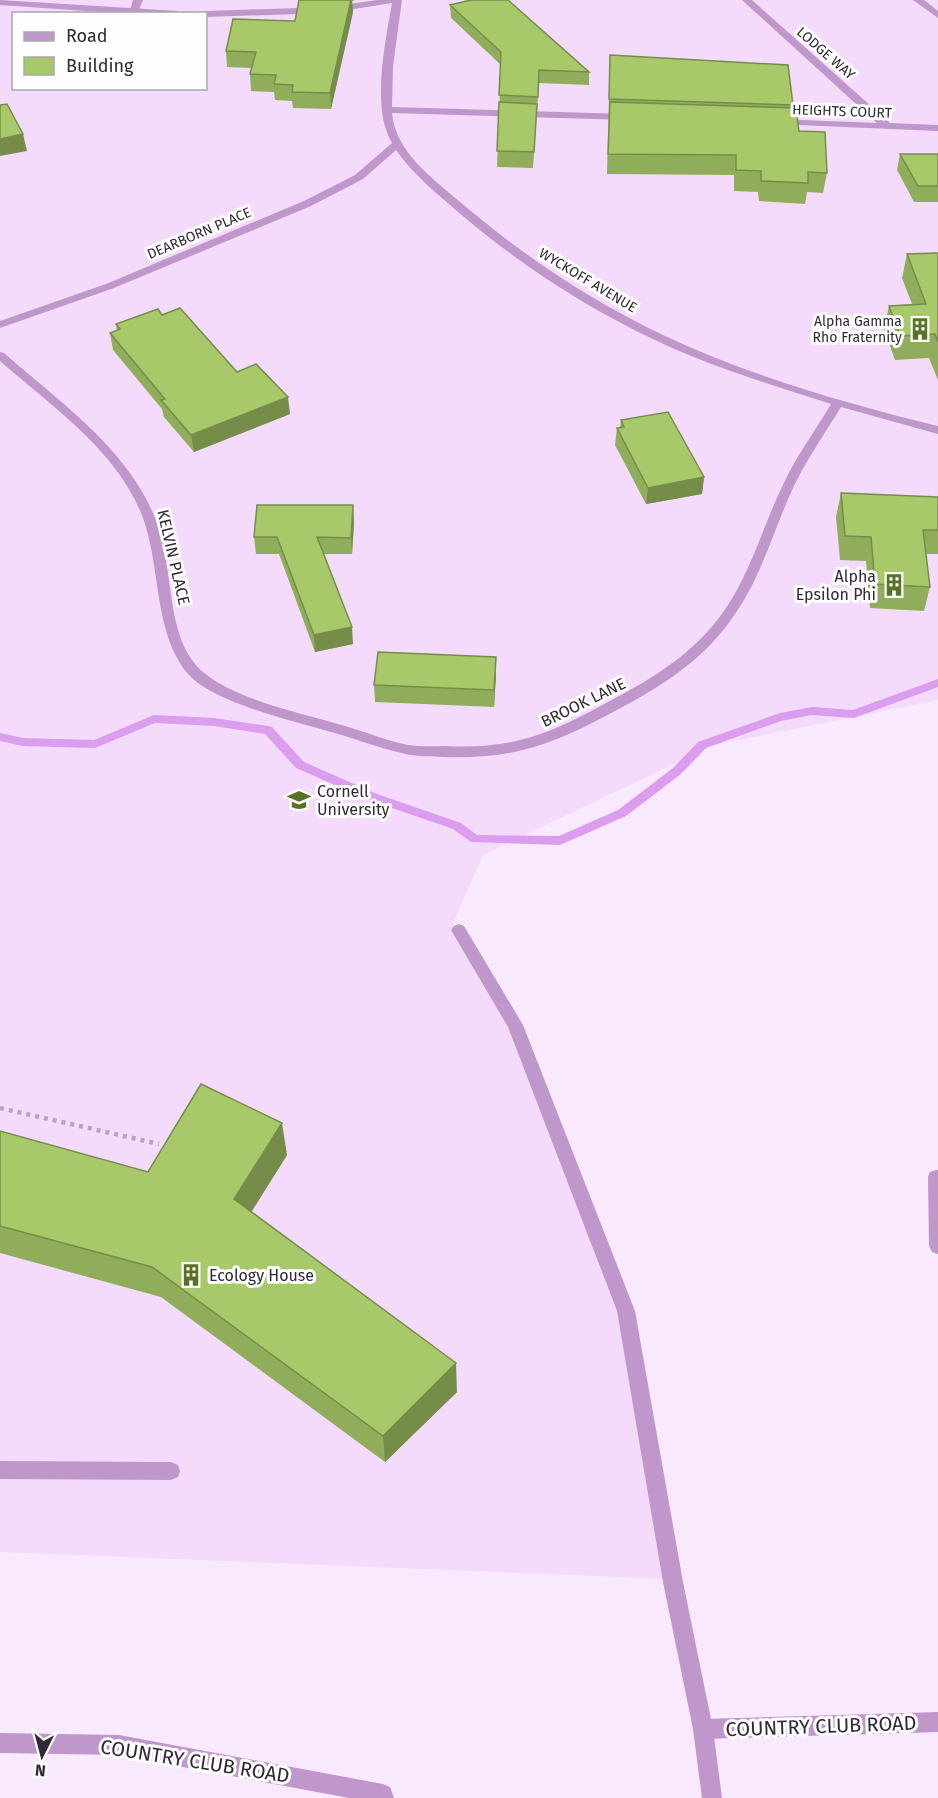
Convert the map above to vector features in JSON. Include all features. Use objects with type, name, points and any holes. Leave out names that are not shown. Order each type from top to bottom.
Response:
[{"type":"street","points":[[0,2],[133,12],[138,0]]},
{"type":"street","points":[[207,14],[329,10],[396,0]]},
{"type":"street","name":"WYCKOFF AVENUE","points":[[396,0],[386,110],[389,127],[397,144],[420,172],[481,226],[555,281],[648,333],[713,360],[838,402],[938,430]]},
{"type":"street","name":"LODGE WAY","points":[[747,0],[887,126]]},
{"type":"street","points":[[918,0],[938,15]]},
{"type":"street","points":[[386,110],[645,118]]},
{"type":"street","name":"HEIGHTS COURT","points":[[762,122],[938,128]]},
{"type":"street","name":"DEARBORN PLACE","points":[[0,325],[141,274],[293,210],[361,176],[374,166],[385,152],[397,144]]},
{"type":"street","name":"KELVIN PLACE","points":[[0,355],[95,441],[133,485],[147,509],[159,551],[176,644],[184,660],[197,676]]},
{"type":"street","name":"BROOK LANE","points":[[197,676],[236,698],[410,750],[497,751],[538,742],[576,726],[664,678],[713,634],[731,611],[745,587],[789,484],[838,402]]},
{"type":"street","points":[[459,930],[515,1025],[626,1311],[673,1582],[704,1729],[712,1798]]},
{"type":"street","points":[[936,1177],[938,1246]]},
{"type":"street","points":[[0,1470],[171,1471]]},
{"type":"street","name":"COUNTRY CLUB ROAD","points":[[704,1729],[938,1722]]},
{"type":"street","name":"COUNTRY CLUB ROAD","points":[[0,1743],[119,1745],[383,1794],[384,1798]]},
{"type":"path","points":[[0,1108],[159,1144]]},
{"type":"shaded area","name":"Cornell University","points":[[0,0],[938,0],[938,700],[714,745],[483,855],[453,923],[520,1045],[621,1325],[670,1579],[0,1552]]},
{"type":"building","points":[[299,0],[351,0],[330,93],[292,92],[293,85],[274,84],[276,75],[250,74],[256,52],[226,51],[233,19],[295,21]]},
{"type":"building","points":[[471,0],[508,0],[589,72],[539,70],[538,97],[499,95],[501,52],[450,5]]},
{"type":"building","points":[[610,55],[788,65],[793,105],[609,99]]},
{"type":"building","points":[[499,102],[537,104],[534,152],[497,151]]},
{"type":"building","points":[[610,102],[796,108],[799,131],[825,132],[827,173],[808,172],[808,183],[761,181],[761,171],[736,170],[736,155],[608,154]]},
{"type":"building","points":[[7,104],[23,134],[0,139],[0,105]]},
{"type":"building","points":[[900,154],[938,154],[938,186],[918,186]]},
{"type":"building","points":[[938,253],[938,342],[935,334],[900,336],[889,306],[926,304],[907,254]]},
{"type":"building","points":[[180,308],[237,372],[256,364],[288,397],[191,435],[161,400],[165,399],[110,333],[120,329],[116,324],[158,309],[162,315]]},
{"type":"building","points":[[668,412],[704,477],[648,488],[617,428],[624,427],[621,420]]},
{"type":"building","points":[[841,493],[938,497],[938,530],[923,530],[930,587],[875,584],[871,537],[845,536]]},
{"type":"building","points":[[257,505],[353,505],[351,538],[317,537],[352,627],[314,635],[277,537],[254,537]]},
{"type":"building","points":[[378,652],[496,657],[494,690],[374,685]]},
{"type":"building","name":"Ecology House","points":[[201,1084],[282,1123],[234,1199],[456,1363],[383,1436],[152,1267],[0,1226],[0,1131],[148,1172]]},
{"type":"waterway","points":[[0,737],[23,742],[95,744],[154,719],[214,722],[268,730],[300,765],[373,797],[457,826],[475,839],[560,841],[622,813],[677,771],[702,745],[780,717],[812,711],[854,714],[938,683]]},
{"type":"place","name":"Alpha Gamma Rho Fraternity","points":[[920,329]]},
{"type":"place","name":"Alpha Epsilon Phi","points":[[894,585]]},
{"type":"place","name":"Cornell University","points":[[299,800]]},
{"type":"place","name":"Ecology House","points":[[191,1275]]}]
